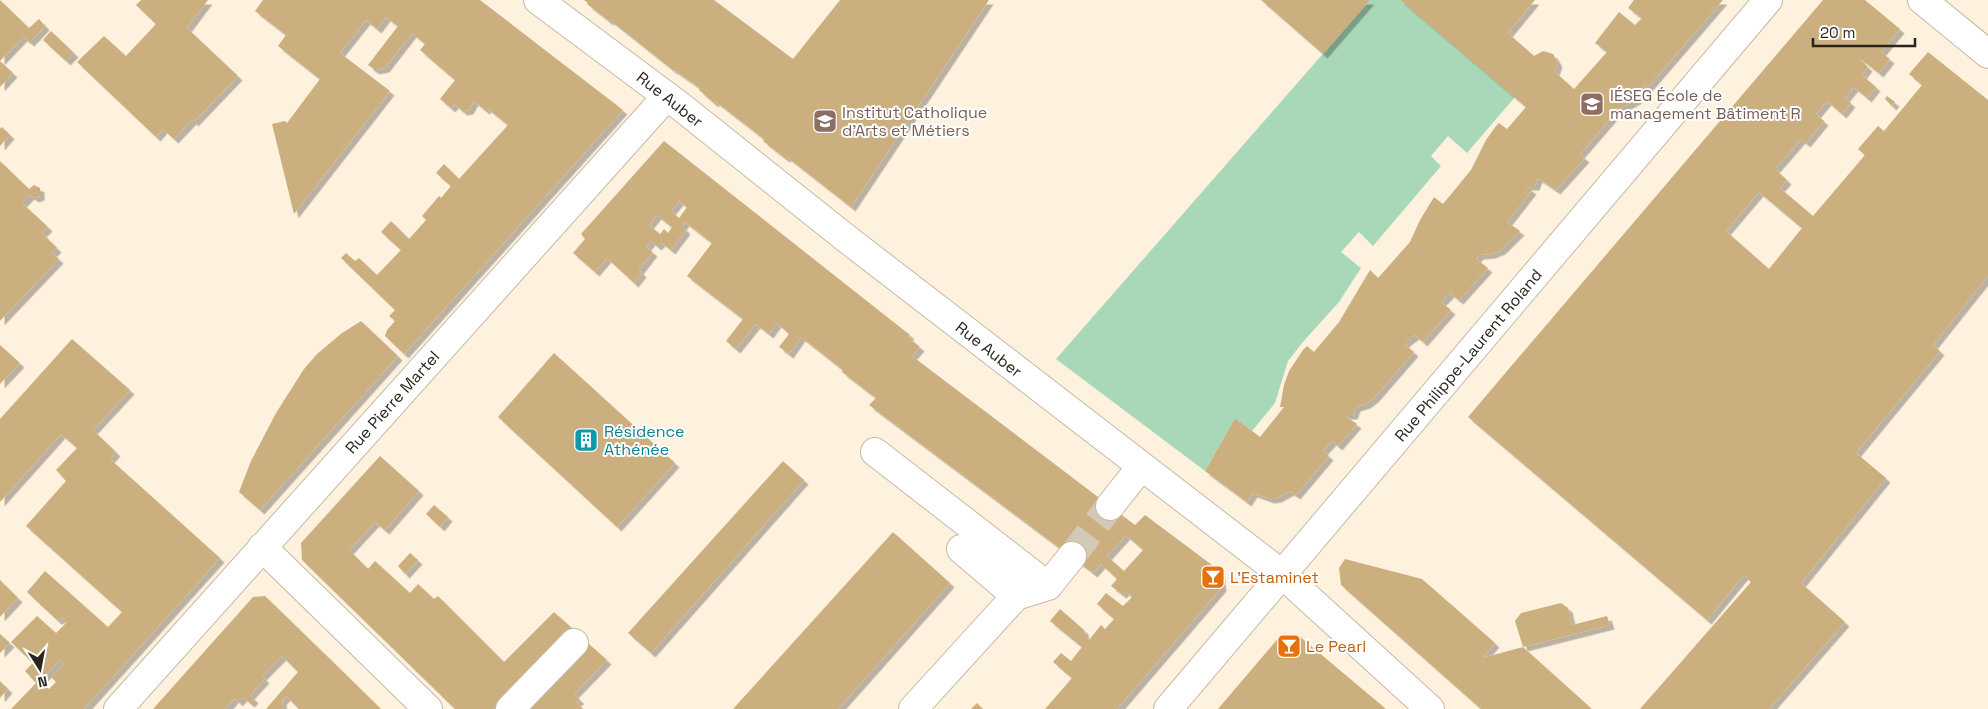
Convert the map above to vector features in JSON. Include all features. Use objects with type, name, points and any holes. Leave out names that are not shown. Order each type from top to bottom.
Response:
[{"type":"street","name":"Rue Auber","points":[[538,0],[667,96],[846,239],[1282,575],[1430,709]]},
{"type":"street","name":"Rue Philippe-Laurent Roland","points":[[1168,709],[1768,0]]},
{"type":"street","points":[[1922,0],[1988,54]]},
{"type":"street","name":"Rue Pierre Martel","points":[[118,709],[667,96]]},
{"type":"street","points":[[875,452],[1048,586]]},
{"type":"street","points":[[1110,506],[1141,467]]},
{"type":"street","points":[[262,547],[428,709]]},
{"type":"street","points":[[961,549],[1016,596]]},
{"type":"street","points":[[913,709],[1016,596],[1048,586],[1072,556]]},
{"type":"street","points":[[510,709],[574,643]]},
{"type":"green space","points":[[1370,0],[1400,0],[1515,97],[1467,153],[1448,136],[1431,156],[1441,166],[1373,246],[1359,232],[1341,252],[1361,268],[1339,302],[1288,361],[1275,403],[1252,431],[1235,418],[1205,471],[1056,359]]},
{"type":"building","points":[[0,0],[29,28],[39,19],[45,26],[30,42],[23,37],[0,61]]},
{"type":"building","points":[[141,0],[208,0],[187,28],[238,76],[194,122],[192,120],[174,139],[163,129],[156,137],[77,62],[104,36],[126,56],[156,24],[136,5]]},
{"type":"building","points":[[263,0],[480,0],[623,110],[404,354],[385,336],[387,330],[395,321],[389,316],[395,310],[341,258],[346,253],[355,261],[359,258],[377,275],[401,250],[381,232],[391,221],[409,239],[426,220],[422,216],[439,196],[441,198],[451,186],[436,173],[444,164],[459,179],[508,125],[487,108],[485,110],[474,101],[469,110],[463,111],[454,104],[451,108],[440,99],[455,80],[420,50],[425,44],[412,33],[385,68],[375,70],[368,65],[398,26],[386,17],[377,29],[366,20],[340,53],[390,91],[294,214],[272,124],[285,121],[287,123],[320,79],[278,46],[286,35],[255,11]]},
{"type":"building","name":"Institut Catholique d'Arts et Métiers","points":[[584,0],[714,0],[793,59],[840,0],[989,0],[851,207],[787,157],[785,158],[763,141],[764,139],[715,101],[714,103],[699,90],[700,88],[673,70]]},
{"type":"building","points":[[1261,0],[1370,0],[1323,54]]},
{"type":"building","points":[[1400,0],[1535,0],[1508,33],[1534,56],[1543,51],[1553,54],[1558,63],[1555,72],[1574,89],[1607,52],[1595,43],[1619,12],[1635,25],[1642,18],[1628,8],[1634,0],[1723,0],[1648,87],[1645,85],[1635,97],[1638,99],[1619,109],[1580,154],[1585,158],[1556,190],[1538,178],[1535,186],[1526,186],[1532,190],[1507,222],[1520,231],[1501,250],[1491,254],[1479,255],[1476,259],[1488,268],[1459,300],[1450,293],[1441,302],[1451,310],[1423,342],[1415,335],[1404,344],[1414,352],[1374,398],[1366,404],[1356,407],[1353,415],[1344,415],[1357,424],[1338,446],[1332,441],[1323,451],[1329,456],[1296,495],[1290,491],[1277,498],[1270,499],[1253,493],[1247,502],[1205,471],[1235,418],[1260,437],[1284,407],[1280,407],[1284,385],[1289,371],[1303,350],[1307,346],[1314,352],[1339,322],[1370,270],[1378,278],[1410,242],[1420,220],[1434,197],[1443,204],[1471,170],[1486,140],[1496,126],[1499,123],[1507,129],[1526,107]]},
{"type":"building","points":[[1823,0],[1865,0],[1900,29],[1881,52],[1890,59],[1879,73],[1860,60],[1868,67],[1862,75],[1876,87],[1867,98],[1854,87],[1845,98],[1851,103],[1842,114],[1827,101],[1816,114],[1824,121],[1806,143],[1801,139],[1775,169],[1787,180],[1780,188],[1813,216],[1865,155],[1858,149],[1878,126],[1884,131],[1922,85],[1909,74],[1928,52],[1988,100],[1988,276],[1933,345],[1940,351],[1856,453],[1886,478],[1801,583],[1845,622],[1769,709],[1640,709],[1751,582],[1744,575],[1707,620],[1468,417]],"holes":[[[1759,192],[1802,228],[1769,269],[1726,231]]]},
{"type":"building","points":[[51,31],[74,53],[66,61],[43,40]]},
{"type":"building","points":[[0,61],[13,73],[0,87]]},
{"type":"building","points":[[1887,96],[1895,102],[1892,106],[1885,99]]},
{"type":"building","points":[[2,127],[10,135],[0,146],[0,129]]},
{"type":"building","points":[[664,141],[910,335],[908,337],[920,347],[912,356],[1135,525],[1145,515],[1220,571],[1222,587],[1117,709],[1045,709],[1072,678],[1053,662],[1061,653],[1071,661],[1082,647],[1050,621],[1060,609],[1084,630],[1085,636],[1089,640],[1101,625],[1105,629],[1114,619],[1097,604],[1106,593],[1123,606],[1132,597],[1125,591],[1122,594],[1111,586],[1117,579],[1101,564],[1093,573],[869,405],[876,398],[801,337],[789,354],[779,347],[789,334],[777,323],[769,334],[756,324],[736,349],[726,341],[743,319],[687,276],[712,243],[685,222],[682,226],[686,230],[671,250],[661,242],[657,246],[651,241],[646,247],[653,252],[639,270],[642,273],[634,283],[607,258],[595,272],[573,253],[585,239],[581,234]],"holes":[[[679,201],[687,207],[679,218],[671,211]],[[657,215],[672,227],[668,233],[664,229],[660,234],[649,225]],[[1126,535],[1143,550],[1124,571],[1107,556]]]},
{"type":"building","points":[[0,161],[29,189],[34,185],[40,188],[40,196],[35,198],[30,195],[22,203],[48,227],[42,233],[57,248],[52,253],[59,259],[0,321]]},
{"type":"building","points":[[361,321],[398,356],[260,510],[239,492],[251,461],[276,413],[304,369],[317,354],[342,333]]},
{"type":"building","points":[[72,339],[130,390],[93,430],[116,452],[110,459],[220,558],[84,709],[11,709],[36,683],[25,671],[33,663],[11,642],[37,616],[56,633],[67,622],[63,618],[57,620],[27,592],[45,571],[108,627],[122,612],[26,526],[66,481],[56,470],[77,448],[61,434],[0,502],[0,419]],"holes":[[[60,660],[64,664],[51,677],[56,682],[49,689],[40,681]]]},
{"type":"building","points":[[0,345],[20,363],[0,384]]},
{"type":"building","name":"Résidence Athénée","points":[[554,353],[675,463],[617,527],[498,417]]},
{"type":"building","points":[[380,456],[419,491],[385,530],[375,522],[349,550],[368,569],[375,561],[410,593],[418,584],[434,599],[438,596],[504,662],[554,612],[572,628],[493,709],[455,709],[302,560],[301,543]]},
{"type":"building","points":[[783,461],[804,480],[651,653],[628,633]]},
{"type":"building","points":[[434,505],[448,517],[440,527],[426,514]]},
{"type":"building","points":[[893,532],[950,583],[838,709],[733,709]]},
{"type":"building","points":[[410,553],[418,560],[405,574],[398,566]]},
{"type":"building","points":[[1345,559],[1422,579],[1495,643],[1482,658],[1523,647],[1592,709],[1481,709],[1341,585],[1339,568]]},
{"type":"building","points":[[0,580],[18,598],[0,617]]},
{"type":"building","points":[[265,596],[381,709],[299,709],[286,696],[282,701],[283,707],[281,709],[266,709],[298,672],[282,656],[262,676],[265,679],[250,695],[254,699],[250,703],[243,697],[238,702],[235,698],[225,709],[153,709],[253,597]]},
{"type":"building","points":[[1561,603],[1568,608],[1572,625],[1607,616],[1610,625],[1523,647],[1515,621],[1521,613]]},
{"type":"building","points":[[0,634],[10,643],[0,653]]},
{"type":"building","points":[[1281,635],[1298,635],[1386,709],[1218,709]]},
{"type":"building","points":[[589,644],[607,660],[574,694],[580,700],[576,702],[583,709],[525,709]]},
{"type":"building","points":[[0,681],[8,689],[0,698]]},
{"type":"building","points":[[977,703],[983,709],[971,709]]},
{"type":"tunnel","points":[[1072,556],[1110,506]]},
{"type":"place","name":"IÉSEG École de management Bâtiment R","points":[[1592,104]]},
{"type":"place","name":"Institut Catholique d'Arts et Métiers","points":[[825,121]]},
{"type":"place","name":"Résidence Athénée","points":[[586,440]]},
{"type":"place","name":"L'Estaminet","points":[[1213,577]]},
{"type":"place","name":"Le Pearl","points":[[1289,646]]}]
